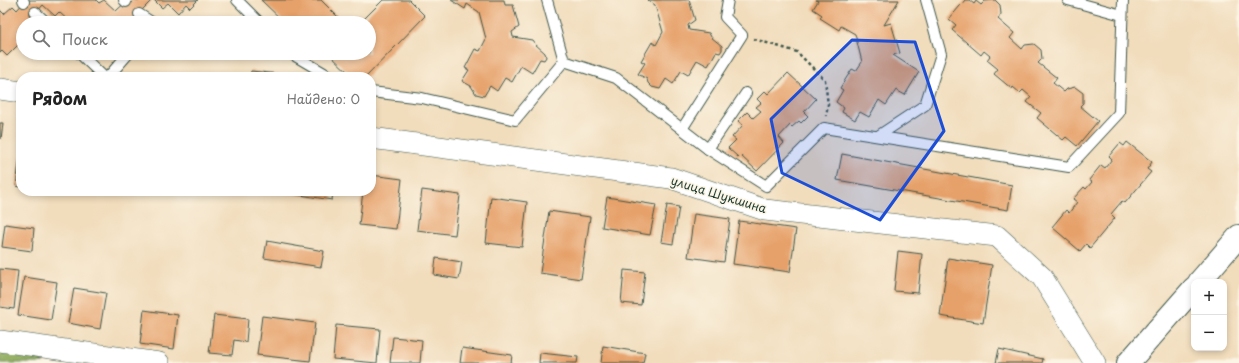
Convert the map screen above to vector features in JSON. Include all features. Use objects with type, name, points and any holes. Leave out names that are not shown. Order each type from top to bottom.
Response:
[{"type":"street","points":[[0,89],[16,91]]},
{"type":"street","name":"улица Шукшина","points":[[376,139],[671,178],[765,210],[997,236],[1042,277],[1095,363]]},
{"type":"street","points":[[1202,279],[1239,236]]},
{"type":"street","points":[[1128,363],[1191,291]]},
{"type":"street","points":[[0,341],[159,363]]},
{"type":"lane","points":[[237,0],[253,16]]},
{"type":"lane","points":[[547,0],[564,61]]},
{"type":"lane","points":[[682,129],[742,35],[725,17],[728,0]]},
{"type":"lane","points":[[878,136],[925,105],[941,54],[926,0]]},
{"type":"lane","points":[[1068,0],[1122,16]]},
{"type":"lane","points":[[564,61],[616,78],[708,149],[766,186],[824,128],[1069,167],[1119,113],[1123,0]]},
{"type":"lane","points":[[36,12],[40,16]]},
{"type":"lane","points":[[86,60],[99,72]]},
{"type":"lane","points":[[112,72],[122,60]]},
{"type":"lane","points":[[302,60],[322,72]]},
{"type":"lane","points":[[376,93],[422,98],[516,120],[564,61]]},
{"type":"lane","points":[[708,149],[746,93]]},
{"type":"path","points":[[742,35],[796,52],[825,80],[828,105],[824,128]]},
{"type":"highlighted area","points":[[852,40],[915,42],[944,131],[880,220],[782,173],[771,119]]},
{"type":"green space","points":[[0,341],[24,344],[45,363],[0,363]]},
{"type":"building","points":[[26,0],[96,0],[99,3],[104,0],[116,11],[128,0],[152,0],[136,16],[63,16],[59,12],[55,16],[43,5],[33,16],[16,16],[16,47],[7,56],[2,51],[0,53],[0,10],[4,14],[13,6],[17,10]]},
{"type":"building","points":[[154,0],[198,0],[190,8],[186,4],[178,13],[168,3],[162,8]]},
{"type":"building","points":[[261,0],[321,0],[337,16],[278,16]]},
{"type":"building","points":[[383,0],[409,0],[425,16],[371,72],[348,72],[335,60],[376,60],[376,16],[367,16]]},
{"type":"building","points":[[451,0],[504,0],[505,5],[513,5],[519,27],[512,32],[513,37],[532,40],[545,53],[546,57],[544,60],[540,59],[532,73],[521,66],[512,82],[505,78],[497,91],[490,86],[484,96],[476,94],[471,86],[462,81],[469,70],[465,68],[475,49],[480,51],[486,39],[479,12],[467,4],[465,9]]},
{"type":"building","points":[[648,0],[689,0],[695,20],[688,25],[689,30],[709,33],[711,37],[722,46],[720,53],[716,52],[708,66],[697,60],[688,75],[681,71],[673,84],[666,79],[660,89],[652,87],[648,83],[647,79],[638,74],[645,63],[641,61],[652,42],[656,45],[663,32],[655,5]]},
{"type":"building","points":[[816,0],[899,0],[884,25],[891,23],[900,53],[893,55],[919,72],[905,95],[896,90],[886,105],[879,100],[869,117],[860,112],[855,120],[842,112],[844,108],[836,102],[843,90],[840,88],[852,69],[856,71],[862,62],[855,34],[841,26],[839,30],[820,18],[822,15],[813,9],[818,1]]},
{"type":"building","points":[[965,0],[969,0],[974,4],[976,1],[981,5],[985,1],[995,0],[1000,5],[1001,14],[998,19],[1014,33],[1010,38],[1022,49],[1025,45],[1034,44],[1041,50],[1042,59],[1038,63],[1057,78],[1053,83],[1064,92],[1067,89],[1075,87],[1083,93],[1083,103],[1080,106],[1098,121],[1077,146],[1066,137],[1063,140],[1037,118],[1041,113],[1027,102],[1031,97],[1023,90],[1020,93],[1013,87],[1012,89],[994,74],[998,69],[987,60],[990,56],[984,51],[981,55],[952,30],[956,25],[949,19]]},
{"type":"building","points":[[788,73],[816,99],[804,112],[808,116],[801,123],[799,121],[792,127],[790,125],[779,137],[784,143],[757,171],[740,155],[738,157],[728,148],[736,140],[732,137],[743,125],[738,121],[747,112],[753,118],[761,111],[756,107],[761,103],[757,99],[765,91],[768,94]]},
{"type":"building","points":[[0,123],[3,123],[1,139],[0,139]]},
{"type":"building","points":[[1127,142],[1152,162],[1147,169],[1151,172],[1125,203],[1122,201],[1111,214],[1115,218],[1090,248],[1086,244],[1080,251],[1052,227],[1066,210],[1069,213],[1077,202],[1073,199],[1084,187],[1086,189],[1092,182],[1089,180],[1101,165],[1105,168],[1112,159],[1109,156],[1120,143],[1124,146]]},
{"type":"building","points":[[842,154],[1012,185],[1008,210],[837,180]]},
{"type":"building","points":[[376,176],[402,179],[396,229],[359,225],[362,196],[376,196]]},
{"type":"building","points":[[422,190],[460,195],[455,235],[417,230]]},
{"type":"building","points":[[306,196],[332,196],[332,200]]},
{"type":"building","points":[[491,197],[527,202],[522,247],[486,243]]},
{"type":"building","points":[[607,197],[656,205],[650,235],[602,227]]},
{"type":"building","points":[[667,205],[679,207],[673,244],[661,242]]},
{"type":"building","points":[[549,211],[590,217],[581,279],[540,273]]},
{"type":"building","points":[[694,214],[730,219],[724,262],[688,257]]},
{"type":"building","points":[[739,221],[796,229],[790,272],[733,264]]},
{"type":"building","points":[[5,224],[34,228],[32,251],[2,247]]},
{"type":"building","points":[[267,241],[324,251],[321,267],[264,258]]},
{"type":"building","points":[[898,251],[922,254],[918,293],[894,291]]},
{"type":"building","points":[[436,258],[462,262],[459,279],[434,275]]},
{"type":"building","points":[[948,258],[992,265],[983,323],[940,316]]},
{"type":"building","points":[[0,269],[18,271],[14,309],[0,307]]},
{"type":"building","points":[[624,270],[645,272],[641,305],[621,303]]},
{"type":"building","points":[[24,277],[57,282],[51,320],[18,315]]},
{"type":"building","points":[[74,288],[106,293],[100,329],[68,323]]},
{"type":"building","points":[[144,310],[178,315],[174,349],[140,344]]},
{"type":"building","points":[[214,315],[248,319],[246,342],[234,340],[232,355],[209,353]]},
{"type":"building","points":[[262,316],[315,323],[310,361],[257,355]]},
{"type":"building","points":[[336,325],[380,329],[377,363],[333,359]]},
{"type":"building","points":[[393,337],[422,340],[420,363],[390,363]]},
{"type":"building","points":[[603,346],[645,353],[643,363],[601,363]]},
{"type":"building","points":[[462,348],[512,355],[511,363],[460,363]]},
{"type":"building","points":[[999,349],[1043,359],[1042,363],[996,363]]},
{"type":"building","points":[[540,353],[578,357],[577,363],[539,363]]}]
